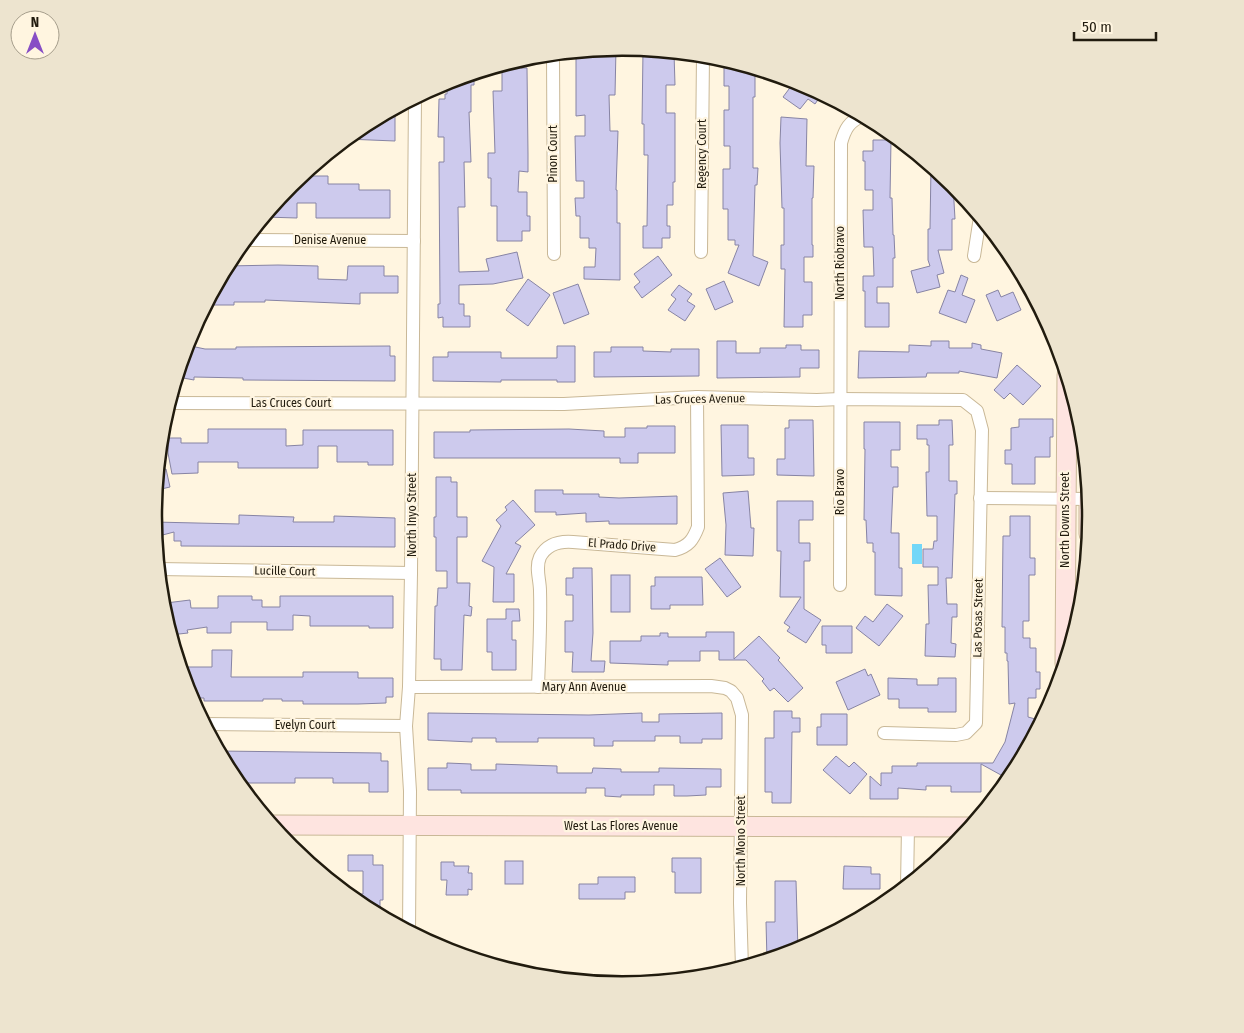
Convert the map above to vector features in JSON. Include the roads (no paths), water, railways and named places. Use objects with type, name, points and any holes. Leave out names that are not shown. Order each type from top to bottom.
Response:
[{"type":"street","name":"Pinon Court","points":[[553,61],[554,254]]},
{"type":"street","name":"Regency Court","points":[[701,252],[703,63]]},
{"type":"street","name":"North Inyo Street","points":[[409,924],[410,791],[406,726],[410,687],[415,106]]},
{"type":"street","name":"North Riobravo","points":[[840,398],[840,143],[846,128],[854,119]]},
{"type":"street","points":[[974,256],[979,226]]},
{"type":"street","name":"Denise Avenue","points":[[254,240],[414,241]]},
{"type":"street","name":"North Downs Street","points":[[1065,642],[1067,396]]},
{"type":"street","name":"Las Cruces Avenue","points":[[413,403],[599,404],[697,398],[817,400],[840,398],[958,399],[970,404],[979,416]]},
{"type":"street","name":"El Prado Drive","points":[[538,687],[540,589],[537,567],[541,555],[549,546],[561,541],[675,550],[685,547],[693,540],[698,527],[697,398]]},
{"type":"street","name":"Rio Bravo","points":[[840,398],[840,584]]},
{"type":"street","name":"Las Cruces Court","points":[[176,403],[413,403]]},
{"type":"street","name":"Las Posas Street","points":[[884,733],[956,735],[966,733],[976,723],[982,430],[979,416]]},
{"type":"street","points":[[980,498],[1081,498]]},
{"type":"street","name":"Lucille Court","points":[[165,569],[411,573]]},
{"type":"street","name":"Mary Ann Avenue","points":[[410,687],[711,686],[731,691],[737,698],[742,715]]},
{"type":"street","name":"North Mono Street","points":[[742,715],[740,827],[742,961]]},
{"type":"street","name":"Evelyn Court","points":[[211,724],[406,726]]},
{"type":"street","name":"West Las Flores Avenue","points":[[281,825],[961,827]]},
{"type":"street","points":[[907,878],[908,827]]},
{"type":"water","points":[[912,544],[922,544],[922,564],[912,564]]}]
